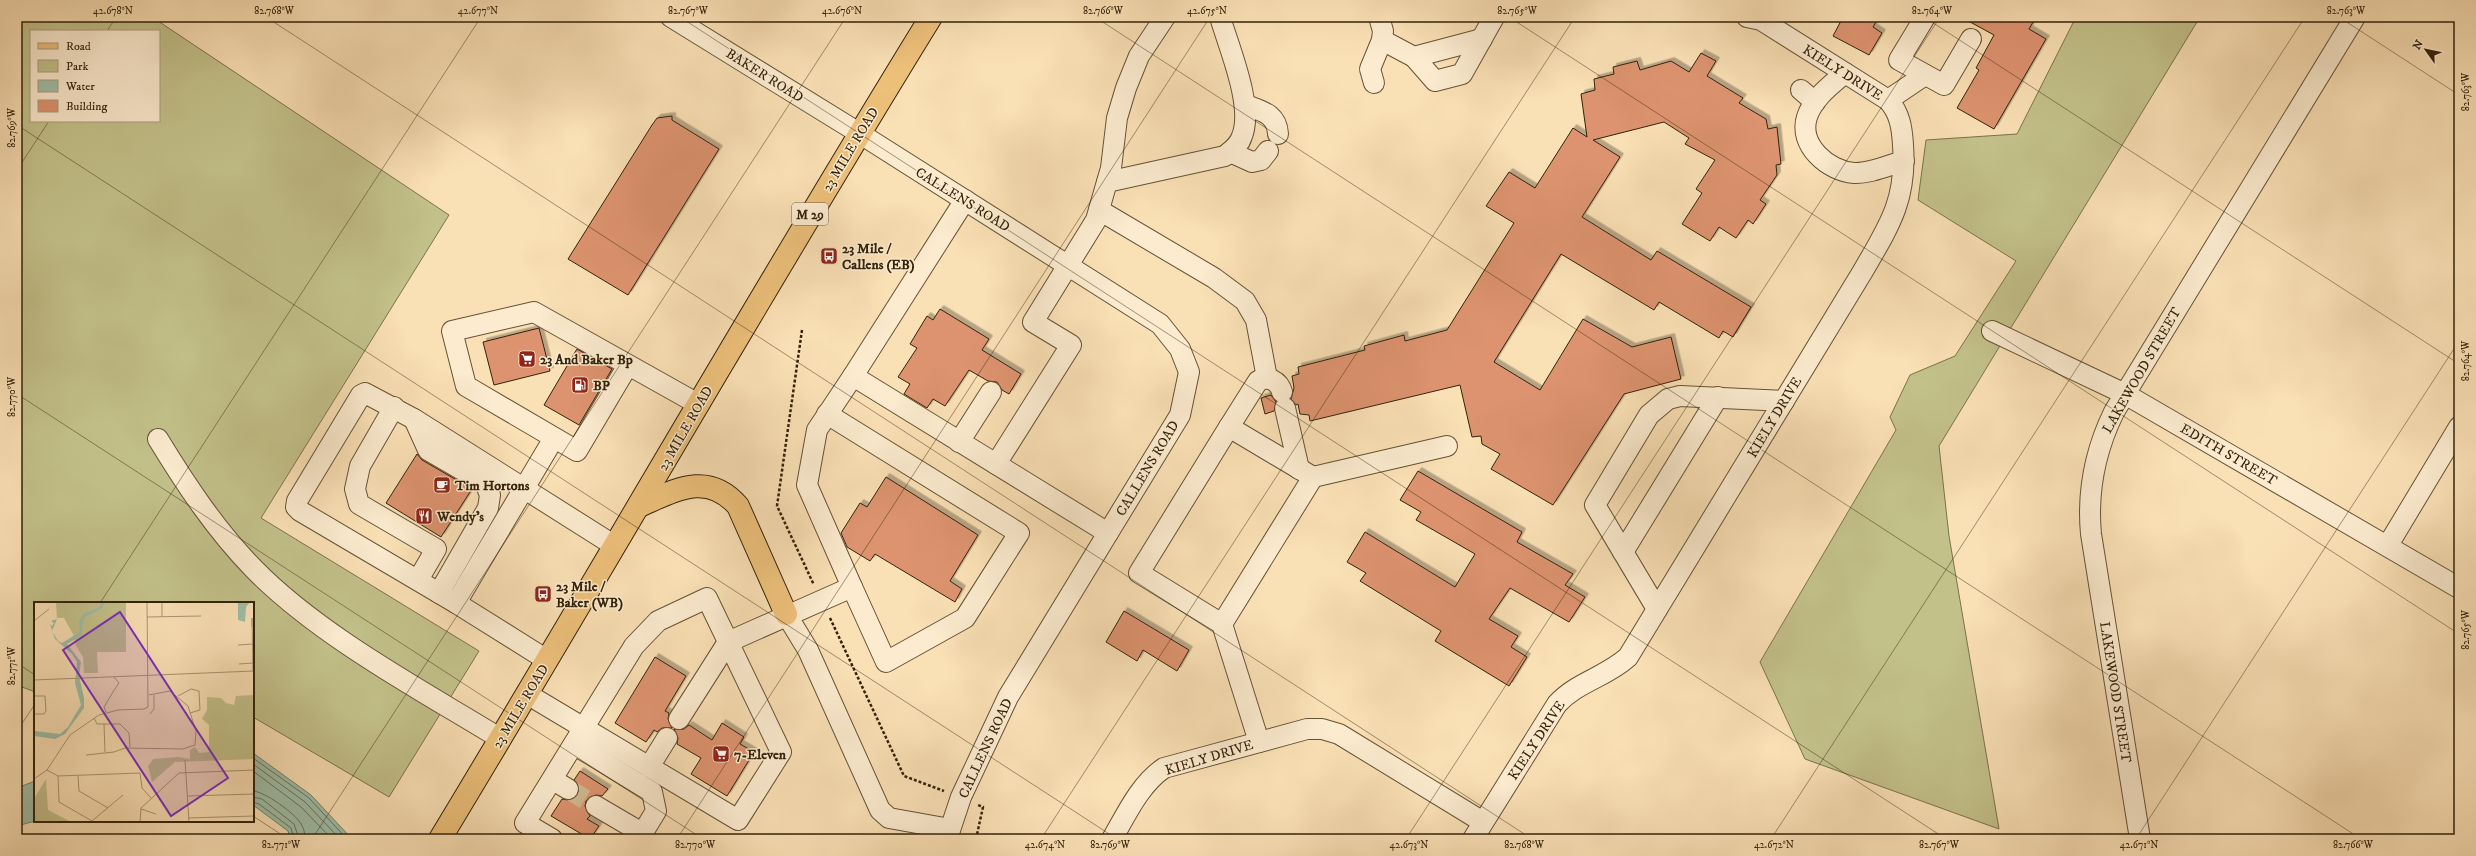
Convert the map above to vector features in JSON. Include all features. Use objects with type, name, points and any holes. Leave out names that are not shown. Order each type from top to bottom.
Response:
[{"type":"main road","name":"23 MILE ROAD","points":[[440,839],[859,133],[931,17]]},
{"type":"main road","points":[[639,506],[676,490],[692,486],[716,489],[728,496],[738,506],[786,614]]},
{"type":"street","name":"BAKER ROAD","points":[[671,17],[859,133]]},
{"type":"street","points":[[996,464],[1071,345],[1033,322],[1096,220],[1107,182],[1117,118],[1126,88],[1139,56],[1165,17]]},
{"type":"street","points":[[1107,182],[1225,156],[1236,147],[1243,135],[1246,105],[1220,17]]},
{"type":"street","points":[[1374,83],[1370,69],[1382,40],[1383,31],[1379,17]]},
{"type":"street","points":[[1382,40],[1414,57],[1435,81],[1462,74],[1494,17]]},
{"type":"street","points":[[1925,17],[1899,60],[1944,86],[1971,39]]},
{"type":"street","name":"LAKEWOOD STREET","points":[[2140,839],[2089,518],[2090,497],[2099,447],[2125,394],[2355,17]]},
{"type":"street","name":"KIELY DRIVE","points":[[1473,839],[1557,704],[1567,694],[1581,684],[1601,676],[1628,657],[1784,401],[1889,224],[1902,190],[1904,161],[1898,116],[1895,108],[1888,100],[1754,18]]},
{"type":"street","points":[[1414,57],[1482,39]]},
{"type":"street","points":[[1845,73],[1808,96],[1806,127],[1812,148],[1825,162],[1834,167],[1854,173],[1904,161]]},
{"type":"street","points":[[1888,100],[1925,75]]},
{"type":"street","points":[[1246,105],[1270,114],[1278,124],[1278,134]]},
{"type":"street","name":"CALLENS ROAD","points":[[859,133],[1160,324],[1180,348],[1189,372],[1180,415],[1008,697],[961,797],[948,834]]},
{"type":"street","points":[[1230,152],[1252,162],[1261,160],[1268,151]]},
{"type":"street","points":[[827,414],[1019,533],[965,618],[886,662],[807,485],[817,430],[827,414],[853,376],[965,200]]},
{"type":"street","points":[[1099,210],[1214,278],[1245,302],[1256,320],[1267,378]]},
{"type":"street","points":[[628,366],[577,451],[466,386],[452,331],[534,312],[698,404]]},
{"type":"street","name":"EDITH STREET","points":[[1992,331],[2125,394],[2388,545],[2459,588]]},
{"type":"street","points":[[853,376],[1108,533]]},
{"type":"street","points":[[1222,624],[1306,473],[1277,383],[1267,378],[1258,381],[1139,573],[1222,624],[1259,742]]},
{"type":"street","points":[[959,442],[991,392]]},
{"type":"street","points":[[547,660],[456,603],[296,507],[297,501],[361,395],[370,393],[414,419],[524,490],[615,546]]},
{"type":"street","points":[[1657,609],[1595,505],[1649,415],[1668,399],[1680,396],[1784,401]]},
{"type":"street","points":[[1623,552],[1718,397]]},
{"type":"street","points":[[394,407],[360,466],[355,489],[360,504],[436,549],[418,580]]},
{"type":"street","points":[[414,419],[428,450],[485,482],[490,495],[488,508],[439,593]]},
{"type":"street","points":[[1229,427],[1306,473],[1447,446]]},
{"type":"street","points":[[2388,545],[2459,428]]},
{"type":"street","points":[[456,603],[554,438]]},
{"type":"street","points":[[158,439],[191,493],[222,534],[278,591],[353,646],[500,739]]},
{"type":"street","points":[[679,720],[728,642],[786,614],[852,587]]},
{"type":"street","points":[[552,839],[526,823],[560,784],[580,737],[634,646],[658,621],[707,598],[781,752],[738,820],[649,767],[580,737]]},
{"type":"street","points":[[786,614],[808,650],[880,810],[889,818],[948,834]]},
{"type":"street","points":[[527,694],[652,792],[656,811],[641,836],[596,806]]},
{"type":"street","name":"KIELY DRIVE","points":[[1112,839],[1135,800],[1156,773],[1164,768],[1307,729],[1322,729],[1339,734],[1483,822]]},
{"type":"street","points":[[649,767],[667,738]]},
{"type":"green space","points":[[17,17],[152,17],[449,215],[261,518],[479,651],[389,797],[254,718],[254,602],[34,602],[34,692],[17,685]]},
{"type":"green space","points":[[2076,17],[2200,17],[1939,446],[1949,536],[1999,829],[1805,759],[1760,662],[1896,430],[1890,417],[1910,375],[1955,356],[2016,261],[1918,200],[1926,140],[2017,134]]},
{"type":"water","points":[[254,754],[311,795],[352,839],[291,839],[288,831],[254,806]]},
{"type":"water","points":[[34,781],[34,821],[17,826],[17,788]]},
{"type":"building","points":[[1843,17],[1879,17],[1873,27],[1882,33],[1869,55],[1833,36]]},
{"type":"building","points":[[1961,17],[2036,17],[2029,29],[2046,39],[1994,129],[1957,108],[1979,70],[1976,68],[1994,35]]},
{"type":"building","points":[[1701,53],[1716,61],[1707,76],[1743,98],[1739,103],[1766,119],[1768,129],[1777,127],[1781,164],[1776,165],[1777,175],[1760,200],[1766,204],[1753,224],[1748,220],[1736,238],[1719,227],[1710,241],[1682,224],[1702,193],[1696,189],[1715,160],[1685,144],[1689,138],[1664,122],[1593,140],[1620,157],[1582,217],[1651,260],[1657,251],[1751,307],[1733,337],[1723,331],[1719,338],[1659,302],[1654,310],[1561,254],[1494,362],[1540,390],[1583,319],[1632,347],[1671,337],[1681,379],[1624,394],[1553,505],[1491,469],[1500,454],[1482,444],[1481,436],[1472,437],[1460,385],[1310,421],[1309,415],[1300,414],[1298,404],[1296,405],[1291,399],[1294,388],[1292,376],[1299,374],[1298,367],[1365,350],[1364,346],[1404,335],[1405,341],[1447,330],[1514,223],[1486,206],[1509,172],[1535,188],[1573,128],[1587,137],[1581,94],[1595,90],[1594,79],[1614,74],[1613,67],[1637,61],[1640,70],[1671,61],[1689,72]]},
{"type":"building","points":[[672,116],[672,120],[719,149],[628,295],[568,259],[657,118]]},
{"type":"building","points":[[940,309],[989,339],[982,350],[1021,374],[1009,394],[1002,390],[997,382],[988,381],[969,370],[945,406],[933,399],[927,408],[904,394],[910,384],[898,377],[917,348],[910,344],[927,316],[933,320]]},
{"type":"building","points":[[539,328],[550,371],[494,385],[483,342]]},
{"type":"building","points":[[577,349],[612,369],[579,425],[544,405]]},
{"type":"building","points":[[1271,395],[1276,402],[1274,411],[1265,414],[1261,398]]},
{"type":"building","points":[[417,454],[422,460],[472,489],[441,537],[386,503]]},
{"type":"building","points":[[1418,471],[1522,532],[1517,542],[1573,574],[1565,585],[1585,597],[1569,622],[1510,588],[1489,619],[1518,636],[1511,647],[1527,657],[1509,686],[1435,641],[1441,631],[1360,581],[1366,573],[1347,562],[1365,532],[1455,587],[1475,554],[1416,520],[1421,512],[1400,500]]},
{"type":"building","points":[[886,477],[978,535],[950,581],[962,589],[955,602],[875,554],[870,561],[847,547],[841,533],[860,503],[867,507]]},
{"type":"building","points":[[1124,611],[1189,650],[1177,671],[1143,650],[1137,661],[1106,642]]},
{"type":"building","points":[[655,657],[686,676],[665,711],[669,713],[668,719],[672,728],[662,728],[657,732],[654,730],[646,742],[615,723]]},
{"type":"building","points":[[722,723],[744,737],[740,744],[754,752],[727,796],[691,774],[701,758],[677,744],[678,738],[674,729],[684,729],[689,725],[712,740]]},
{"type":"building","points":[[580,771],[608,789],[602,796],[596,795],[586,801],[585,806],[590,816],[587,819],[599,826],[590,839],[551,816],[562,799],[568,800],[578,795],[579,789],[574,780]]},
{"type":"tunnel","points":[[568,789],[596,806]]},
{"type":"place","name":"23 Mile / Callens (EB)","points":[[829,256]]},
{"type":"place","name":"23 And Baker Bp","points":[[527,359]]},
{"type":"place","name":"BP","points":[[580,385]]},
{"type":"place","name":"Tim Hortons","points":[[442,485]]},
{"type":"place","name":"Wendy's","points":[[424,516]]},
{"type":"place","name":"23 Mile / Baker (WB)","points":[[543,594]]},
{"type":"place","name":"7-Eleven","points":[[721,754]]}]
